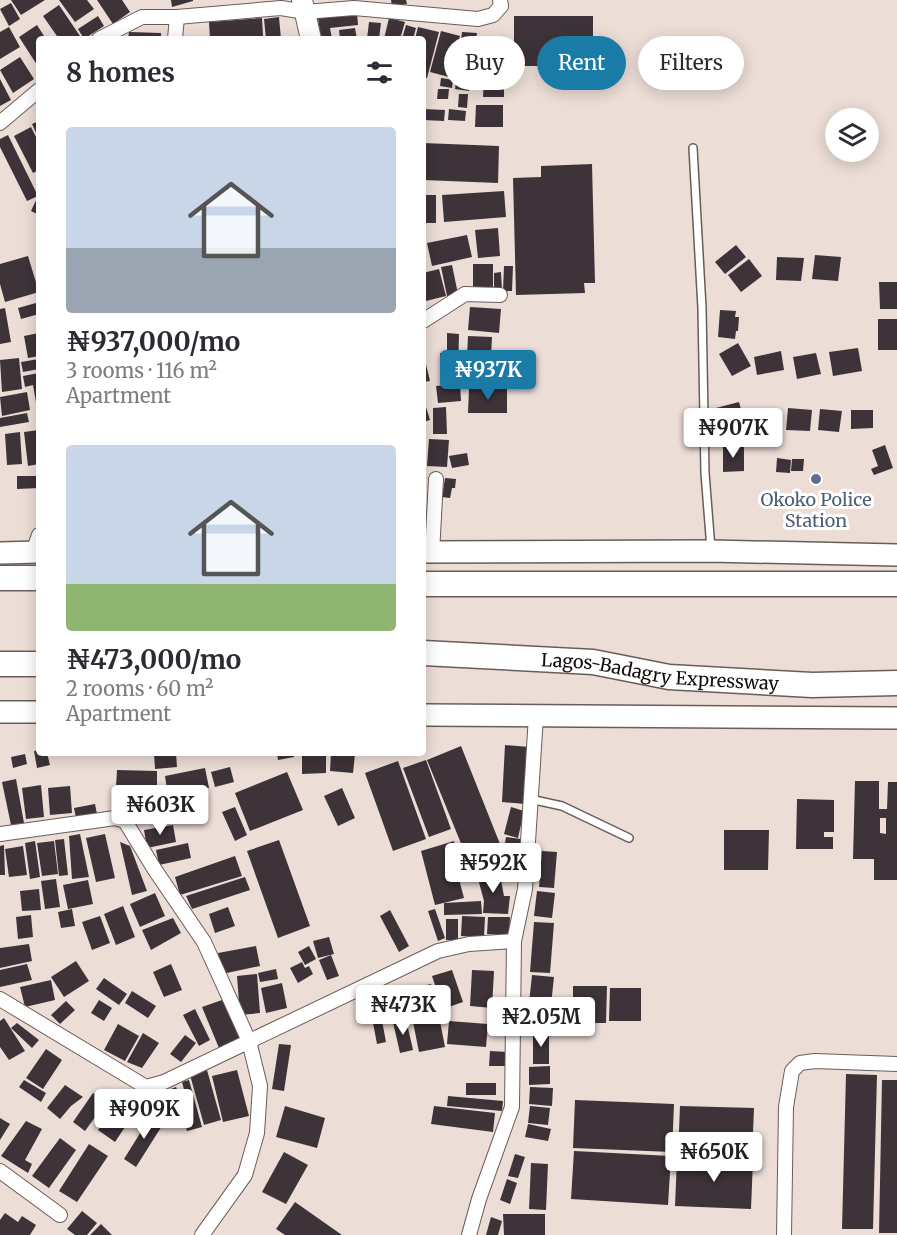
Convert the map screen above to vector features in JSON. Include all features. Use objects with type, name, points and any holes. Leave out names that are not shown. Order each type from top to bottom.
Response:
[{"type":"highway","points":[[0,578],[36,578]]},
{"type":"highway","points":[[426,584],[897,584]]},
{"type":"highway","name":"Lagos-Badagry Expressway","points":[[426,653],[593,662],[669,677],[812,685],[897,683]]},
{"type":"highway","points":[[0,664],[36,664]]},
{"type":"main road","points":[[304,6],[310,36]]},
{"type":"main road","points":[[0,553],[36,546]]},
{"type":"main road","points":[[428,552],[711,551],[897,555]]},
{"type":"main road","points":[[0,712],[36,712]]},
{"type":"main road","name":"Lagos-Badagry Expressway","points":[[426,715],[897,718]]},
{"type":"street","points":[[105,36],[142,17],[177,17],[304,6],[478,19],[493,15],[501,6],[500,0]]},
{"type":"street","points":[[174,36],[177,17]]},
{"type":"street","points":[[0,123],[36,93]]},
{"type":"street","points":[[426,319],[465,294],[500,295]]},
{"type":"street","points":[[428,552],[436,478]]},
{"type":"street","points":[[470,1235],[479,1199],[512,1107],[514,941],[525,889],[536,716]]},
{"type":"street","points":[[0,834],[115,818],[125,821],[204,942],[249,1041],[260,1086],[257,1133],[245,1174],[202,1235]]},
{"type":"street","points":[[0,999],[146,1087],[164,1082],[438,951],[469,944],[514,941]]},
{"type":"street","points":[[784,1235],[786,1107],[792,1071],[800,1063],[815,1061],[897,1064]]},
{"type":"street","points":[[0,1171],[60,1215]]},
{"type":"lane","points":[[693,148],[702,308],[705,473],[711,551]]},
{"type":"lane","points":[[530,799],[562,806],[629,838]]},
{"type":"building","points":[[11,0],[45,0],[21,15]]},
{"type":"building","points":[[59,0],[87,0],[94,9],[75,22]]},
{"type":"building","points":[[97,0],[122,0],[130,12],[113,24]]},
{"type":"building","points":[[171,0],[193,0],[193,1],[172,7]]},
{"type":"building","points":[[391,0],[406,0],[407,4],[392,7]]},
{"type":"building","points":[[11,3],[20,19],[9,26],[0,9]]},
{"type":"building","points":[[59,5],[80,36],[57,36],[43,16]]},
{"type":"building","points":[[357,13],[358,25],[330,28],[331,36],[321,36],[318,18]]},
{"type":"building","points":[[98,16],[104,26],[89,36],[82,36],[78,29]]},
{"type":"building","points":[[514,16],[593,16],[593,36],[537,36],[537,66],[525,66],[525,36],[514,36]]},
{"type":"building","points":[[279,17],[281,36],[266,36],[264,19]]},
{"type":"building","points":[[262,18],[263,36],[210,36],[209,22]]},
{"type":"building","points":[[389,18],[405,22],[401,36],[385,36]]},
{"type":"building","points":[[369,22],[381,23],[379,36],[367,36]]},
{"type":"building","points":[[37,25],[44,36],[36,36],[36,63],[19,37]]},
{"type":"building","points":[[406,25],[416,28],[414,36],[403,36]]},
{"type":"building","points":[[9,27],[20,47],[0,59],[0,32]]},
{"type":"building","points":[[418,27],[439,32],[427,78],[426,36],[416,36]]},
{"type":"building","points":[[355,28],[356,36],[340,36],[339,30]]},
{"type":"building","points":[[441,31],[460,36],[444,36],[444,76],[430,72]]},
{"type":"building","points":[[129,32],[161,33],[161,36],[128,36]]},
{"type":"building","points":[[462,32],[477,33],[477,36],[462,36]]},
{"type":"building","points":[[20,57],[34,79],[13,93],[0,70]]},
{"type":"building","points":[[441,78],[444,78],[444,87],[440,86]]},
{"type":"building","points":[[0,79],[11,100],[0,106]]},
{"type":"building","points":[[438,89],[449,90],[448,99],[437,99]]},
{"type":"building","points":[[483,90],[504,90],[504,97],[483,97]]},
{"type":"building","points":[[459,94],[468,94],[467,108],[458,107]]},
{"type":"building","points":[[476,105],[503,105],[503,127],[475,127]]},
{"type":"building","points":[[426,109],[445,110],[444,121],[426,120]]},
{"type":"building","points":[[449,109],[466,111],[465,121],[448,120]]},
{"type":"building","points":[[31,127],[36,137],[36,172],[33,173],[14,136]]},
{"type":"building","points":[[8,135],[36,192],[36,197],[27,201],[0,147],[0,139]]},
{"type":"building","points":[[426,143],[499,146],[498,183],[426,180]]},
{"type":"building","points":[[592,164],[595,283],[584,283],[585,293],[516,295],[513,178],[541,177],[541,166]]},
{"type":"building","points":[[504,191],[506,217],[444,222],[442,195]]},
{"type":"building","points":[[426,195],[436,195],[436,223],[426,223]]},
{"type":"building","points":[[36,200],[36,214],[31,211]]},
{"type":"building","points":[[498,228],[500,256],[478,258],[475,230]]},
{"type":"building","points":[[467,235],[472,257],[432,266],[427,243]]},
{"type":"building","points":[[736,245],[746,257],[725,274],[715,262]]},
{"type":"building","points":[[815,255],[841,257],[838,281],[812,279]]},
{"type":"building","points":[[28,256],[36,282],[36,293],[5,302],[0,284],[0,264]]},
{"type":"building","points":[[777,257],[804,258],[801,281],[776,280]]},
{"type":"building","points":[[749,259],[762,276],[741,292],[728,275]]},
{"type":"building","points":[[473,264],[493,264],[493,294],[473,294]]},
{"type":"building","points":[[452,265],[458,294],[447,296],[441,267]]},
{"type":"building","points":[[504,266],[513,266],[512,291],[503,291]]},
{"type":"building","points":[[439,269],[446,296],[426,301],[426,272]]},
{"type":"building","points":[[501,272],[502,291],[494,291],[494,273]]},
{"type":"building","points":[[879,282],[897,282],[897,309],[880,309]]},
{"type":"building","points":[[36,303],[36,315],[21,319],[18,308]]},
{"type":"building","points":[[470,307],[501,309],[499,333],[468,330]]},
{"type":"building","points":[[5,308],[11,342],[0,344],[0,309]]},
{"type":"building","points":[[720,310],[736,311],[735,317],[739,317],[735,339],[718,337]]},
{"type":"building","points":[[878,319],[897,319],[897,350],[878,350]]},
{"type":"building","points":[[447,333],[459,334],[458,375],[452,375],[452,352],[447,352]]},
{"type":"building","points":[[36,334],[36,357],[28,358],[24,336]]},
{"type":"building","points":[[468,336],[492,337],[490,378],[466,377]]},
{"type":"building","points":[[738,343],[751,366],[732,376],[719,354]]},
{"type":"building","points":[[858,348],[862,371],[833,376],[829,352]]},
{"type":"building","points":[[781,351],[784,370],[757,375],[754,357]]},
{"type":"building","points":[[494,352],[500,353],[499,374],[493,374]]},
{"type":"building","points":[[440,353],[451,353],[450,373],[440,373]]},
{"type":"building","points":[[816,353],[821,374],[797,379],[793,357]]},
{"type":"building","points":[[19,358],[22,389],[2,392],[0,360]]},
{"type":"building","points":[[36,360],[36,370],[23,372],[21,362]]},
{"type":"building","points":[[426,364],[430,381],[426,382]]},
{"type":"building","points":[[36,374],[36,402],[33,385],[25,387],[23,376]]},
{"type":"building","points":[[460,384],[461,401],[438,403],[436,386]]},
{"type":"building","points":[[469,388],[507,388],[507,413],[468,413]]},
{"type":"building","points":[[27,392],[30,410],[2,416],[0,397]]},
{"type":"building","points":[[739,402],[745,424],[722,430],[716,408]]},
{"type":"building","points":[[426,407],[430,420],[426,421]]},
{"type":"building","points":[[446,407],[447,434],[433,434],[433,408]]},
{"type":"building","points":[[788,408],[812,410],[810,431],[786,430]]},
{"type":"building","points":[[753,409],[777,409],[776,430],[753,429]]},
{"type":"building","points":[[820,409],[842,411],[839,432],[818,430]]},
{"type":"building","points":[[851,410],[873,410],[873,428],[851,429]]},
{"type":"building","points":[[27,413],[29,422],[0,427],[0,418]]},
{"type":"building","points":[[36,430],[36,465],[28,466],[24,432]]},
{"type":"building","points":[[20,432],[22,464],[7,465],[5,434]]},
{"type":"building","points":[[429,439],[449,440],[447,467],[427,466]]},
{"type":"building","points":[[885,445],[893,468],[874,475],[871,469],[878,466],[872,450]]},
{"type":"building","points":[[723,447],[744,447],[744,471],[723,472]]},
{"type":"building","points":[[467,453],[469,465],[452,468],[449,456]]},
{"type":"building","points":[[777,458],[791,460],[790,473],[776,472]]},
{"type":"building","points":[[792,459],[804,459],[803,471],[791,471]]},
{"type":"building","points":[[17,476],[36,476],[36,488],[17,489]]},
{"type":"building","points":[[445,478],[456,479],[450,498],[442,497]]},
{"type":"building","points":[[505,745],[530,747],[526,804],[502,802]]},
{"type":"building","points":[[461,746],[502,849],[469,863],[427,760]]},
{"type":"building","points":[[34,751],[36,751],[36,756],[48,756],[50,765],[37,768]]},
{"type":"building","points":[[25,754],[27,764],[13,768],[11,757]]},
{"type":"building","points":[[154,756],[176,756],[177,767],[155,769]]},
{"type":"building","points":[[277,756],[294,756],[294,757],[278,760]]},
{"type":"building","points":[[302,756],[326,756],[326,773],[302,774]]},
{"type":"building","points":[[331,756],[355,756],[353,773],[330,771]]},
{"type":"building","points":[[426,760],[451,829],[429,837],[403,768]]},
{"type":"building","points":[[398,761],[426,839],[393,851],[365,773]]},
{"type":"building","points":[[230,767],[234,782],[215,787],[211,772]]},
{"type":"building","points":[[205,768],[209,788],[168,796],[165,776]]},
{"type":"building","points":[[117,770],[157,771],[157,788],[116,787]]},
{"type":"building","points":[[287,772],[303,810],[250,831],[235,793]]},
{"type":"building","points":[[16,779],[24,823],[11,825],[2,782]]},
{"type":"building","points":[[855,781],[879,781],[879,809],[887,809],[888,782],[897,782],[897,880],[874,880],[874,859],[853,859]],"holes":[[[880,818],[886,818],[886,834],[880,833]]]},
{"type":"building","points":[[41,785],[44,817],[26,819],[22,788]]},
{"type":"building","points":[[70,786],[72,813],[50,815],[48,788]]},
{"type":"building","points":[[342,788],[355,818],[338,826],[324,796]]},
{"type":"building","points":[[204,792],[206,800],[173,806],[171,798]]},
{"type":"building","points":[[797,799],[834,800],[834,832],[824,832],[824,837],[833,837],[833,849],[796,849]]},
{"type":"building","points":[[95,804],[98,819],[77,823],[74,808]]},
{"type":"building","points":[[235,807],[247,835],[235,841],[222,812]]},
{"type":"building","points":[[511,807],[524,811],[518,838],[504,834]]},
{"type":"building","points":[[173,825],[176,842],[147,848],[144,830]]},
{"type":"building","points":[[724,830],[769,830],[768,870],[724,870]]},
{"type":"building","points":[[80,834],[89,877],[72,879],[69,836]]},
{"type":"building","points":[[105,834],[115,878],[96,882],[86,838]]},
{"type":"building","points":[[506,837],[521,839],[516,863],[502,861]]},
{"type":"building","points":[[64,839],[68,875],[59,876],[55,840]]},
{"type":"building","points":[[279,840],[310,926],[278,938],[247,851]]},
{"type":"building","points":[[35,841],[40,877],[30,879],[25,843]]},
{"type":"building","points":[[54,841],[58,874],[42,876],[37,843]]},
{"type":"building","points":[[454,841],[459,863],[455,864],[464,898],[435,905],[421,851]]},
{"type":"building","points":[[120,842],[130,846],[147,891],[132,895]]},
{"type":"building","points":[[188,843],[191,858],[159,865],[156,850]]},
{"type":"building","points":[[4,845],[5,875],[0,875],[0,846]]},
{"type":"building","points":[[23,846],[27,875],[9,877],[5,849]]},
{"type":"building","points":[[542,851],[557,852],[554,888],[539,887]]},
{"type":"building","points":[[235,856],[242,876],[180,895],[175,877]]},
{"type":"building","points":[[499,870],[504,896],[510,896],[508,914],[483,913],[484,901],[477,875]]},
{"type":"building","points":[[245,877],[250,890],[192,909],[186,896]]},
{"type":"building","points":[[56,879],[60,907],[45,909],[41,881]]},
{"type":"building","points":[[88,880],[93,904],[68,909],[63,885]]},
{"type":"building","points":[[39,889],[41,910],[22,911],[20,891]]},
{"type":"building","points":[[537,891],[555,893],[552,918],[534,916]]},
{"type":"building","points":[[155,893],[165,916],[140,927],[130,904]]},
{"type":"building","points":[[481,901],[482,914],[444,915],[444,903]]},
{"type":"building","points":[[123,906],[135,937],[116,945],[104,914]]},
{"type":"building","points":[[228,907],[235,926],[215,933],[209,914]]},
{"type":"building","points":[[72,909],[75,926],[61,928],[58,912]]},
{"type":"building","points":[[435,909],[445,938],[438,941],[428,911]]},
{"type":"building","points":[[390,910],[409,946],[399,952],[380,916]]},
{"type":"building","points":[[31,915],[33,937],[18,939],[16,917]]},
{"type":"building","points":[[100,916],[110,943],[92,950],[82,922]]},
{"type":"building","points":[[462,916],[485,917],[484,937],[461,936]]},
{"type":"building","points":[[488,917],[510,917],[509,935],[487,934]]},
{"type":"building","points":[[173,918],[181,933],[151,950],[142,930]]},
{"type":"building","points":[[446,919],[458,919],[458,940],[446,940]]},
{"type":"building","points":[[534,922],[554,923],[550,973],[530,972]]},
{"type":"building","points":[[329,937],[334,954],[318,958],[313,941]]},
{"type":"building","points":[[29,944],[32,961],[0,968],[0,948]]},
{"type":"building","points":[[256,946],[260,966],[222,974],[218,953]]},
{"type":"building","points":[[309,946],[316,959],[305,965],[298,952]]},
{"type":"building","points":[[331,955],[339,976],[327,980],[319,960]]},
{"type":"building","points":[[76,961],[89,981],[64,997],[51,977]]},
{"type":"building","points":[[302,962],[305,968],[309,966],[313,974],[298,983],[290,968]]},
{"type":"building","points":[[27,964],[32,980],[0,987],[0,970]]},
{"type":"building","points":[[171,964],[182,990],[164,997],[153,972]]},
{"type":"building","points":[[276,969],[278,979],[260,982],[258,973]]},
{"type":"building","points":[[452,970],[463,1002],[443,1009],[432,976]]},
{"type":"building","points":[[472,970],[494,971],[492,1008],[470,1006]]},
{"type":"building","points":[[257,974],[260,1013],[240,1015],[237,976]]},
{"type":"building","points":[[532,975],[554,977],[551,1005],[529,1003]]},
{"type":"building","points":[[104,978],[127,994],[119,1005],[96,989]]},
{"type":"building","points":[[51,980],[55,1000],[25,1007],[20,987]]},
{"type":"building","points":[[282,983],[287,1008],[266,1013],[261,988]]},
{"type":"building","points":[[431,984],[435,999],[426,1002],[422,986]]},
{"type":"building","points":[[573,986],[607,986],[606,1023],[573,1023]]},
{"type":"building","points":[[610,988],[641,988],[641,1021],[609,1021]]},
{"type":"building","points":[[132,991],[156,1006],[148,1018],[125,1003]]},
{"type":"building","points":[[408,998],[411,1006],[404,1009],[400,1001]]},
{"type":"building","points":[[225,999],[241,1039],[219,1048],[202,1007]]},
{"type":"building","points":[[99,1000],[112,1008],[104,1021],[91,1013]]},
{"type":"building","points":[[66,1001],[75,1010],[60,1024],[51,1015]]},
{"type":"building","points":[[530,1008],[551,1008],[551,1027],[531,1028]]},
{"type":"building","points":[[195,1009],[210,1040],[199,1046],[183,1015]]},
{"type":"building","points":[[380,1010],[386,1042],[377,1044],[371,1012]]},
{"type":"building","points":[[438,1011],[445,1047],[419,1052],[412,1017]]},
{"type":"building","points":[[4,1018],[25,1051],[9,1060],[0,1047],[0,1021]]},
{"type":"building","points":[[406,1019],[413,1050],[400,1053],[393,1022]]},
{"type":"building","points":[[449,1021],[488,1024],[486,1047],[447,1044]]},
{"type":"building","points":[[17,1023],[39,1040],[32,1048],[11,1028]]},
{"type":"building","points":[[118,1024],[139,1036],[125,1061],[104,1050]]},
{"type":"building","points":[[533,1031],[549,1032],[549,1064],[533,1064]]},
{"type":"building","points":[[143,1033],[159,1043],[142,1068],[127,1062]]},
{"type":"building","points":[[185,1035],[196,1043],[181,1062],[170,1054]]},
{"type":"building","points":[[279,1044],[291,1045],[284,1091],[272,1089]]},
{"type":"building","points":[[46,1049],[62,1060],[43,1089],[26,1078]]},
{"type":"building","points":[[490,1051],[508,1052],[508,1066],[489,1066]]},
{"type":"building","points":[[550,1066],[550,1084],[529,1085],[529,1067]]},
{"type":"building","points":[[207,1070],[221,1120],[204,1125],[190,1075]]},
{"type":"building","points":[[237,1070],[249,1116],[223,1122],[212,1076]]},
{"type":"building","points":[[846,1074],[877,1075],[873,1229],[842,1229]]},
{"type":"building","points":[[24,1080],[46,1093],[41,1102],[19,1087]]},
{"type":"building","points":[[189,1080],[202,1127],[187,1131],[184,1119],[176,1122],[163,1092],[176,1087],[187,1112],[190,1112],[182,1082]]},
{"type":"building","points":[[882,1080],[897,1080],[897,1233],[879,1233]]},
{"type":"building","points":[[466,1083],[496,1083],[496,1095],[466,1095]]},
{"type":"building","points":[[65,1085],[83,1097],[60,1119],[47,1108]]},
{"type":"building","points":[[530,1087],[553,1088],[552,1106],[529,1104]]},
{"type":"building","points":[[93,1093],[106,1102],[85,1131],[73,1122]]},
{"type":"building","points":[[448,1096],[503,1101],[502,1111],[447,1106]]},
{"type":"building","points":[[120,1098],[137,1109],[115,1142],[98,1130]]},
{"type":"building","points":[[575,1100],[674,1104],[672,1152],[573,1148]]},
{"type":"building","points":[[285,1106],[325,1118],[317,1148],[276,1137]]},
{"type":"building","points":[[434,1106],[495,1113],[493,1132],[431,1124]]},
{"type":"building","points":[[530,1106],[550,1108],[548,1125],[528,1123]]},
{"type":"building","points":[[680,1106],[754,1108],[752,1157],[678,1155]]},
{"type":"building","points":[[152,1114],[165,1121],[136,1167],[124,1159]]},
{"type":"building","points":[[0,1118],[10,1124],[0,1140]]},
{"type":"building","points":[[26,1121],[42,1129],[25,1160],[32,1164],[28,1173],[1,1156]]},
{"type":"building","points":[[528,1124],[551,1129],[548,1141],[525,1137]]},
{"type":"building","points":[[60,1138],[76,1150],[49,1188],[32,1176]]},
{"type":"building","points":[[89,1144],[108,1156],[77,1202],[59,1191]]},
{"type":"building","points":[[574,1151],[671,1156],[668,1205],[571,1199]]},
{"type":"building","points":[[284,1152],[308,1165],[286,1204],[262,1192]]},
{"type":"building","points":[[515,1154],[525,1157],[518,1178],[508,1176]]},
{"type":"building","points":[[677,1158],[753,1160],[751,1209],[675,1206]]},
{"type":"building","points":[[531,1163],[548,1164],[546,1210],[529,1209]]},
{"type":"building","points":[[507,1179],[517,1183],[510,1204],[500,1200]]},
{"type":"building","points":[[295,1202],[342,1235],[285,1235],[276,1229]]},
{"type":"building","points":[[82,1211],[97,1223],[87,1235],[75,1235],[67,1229]]},
{"type":"building","points":[[5,1213],[18,1222],[22,1216],[36,1225],[30,1235],[0,1235],[0,1220]]},
{"type":"building","points":[[503,1214],[545,1214],[545,1235],[504,1235]]},
{"type":"building","points":[[491,1217],[502,1221],[498,1235],[486,1235]]},
{"type":"building","points":[[101,1224],[112,1235],[90,1235]]},
{"type":"place","name":"Okoko Police Station","points":[[816,479]]}]
